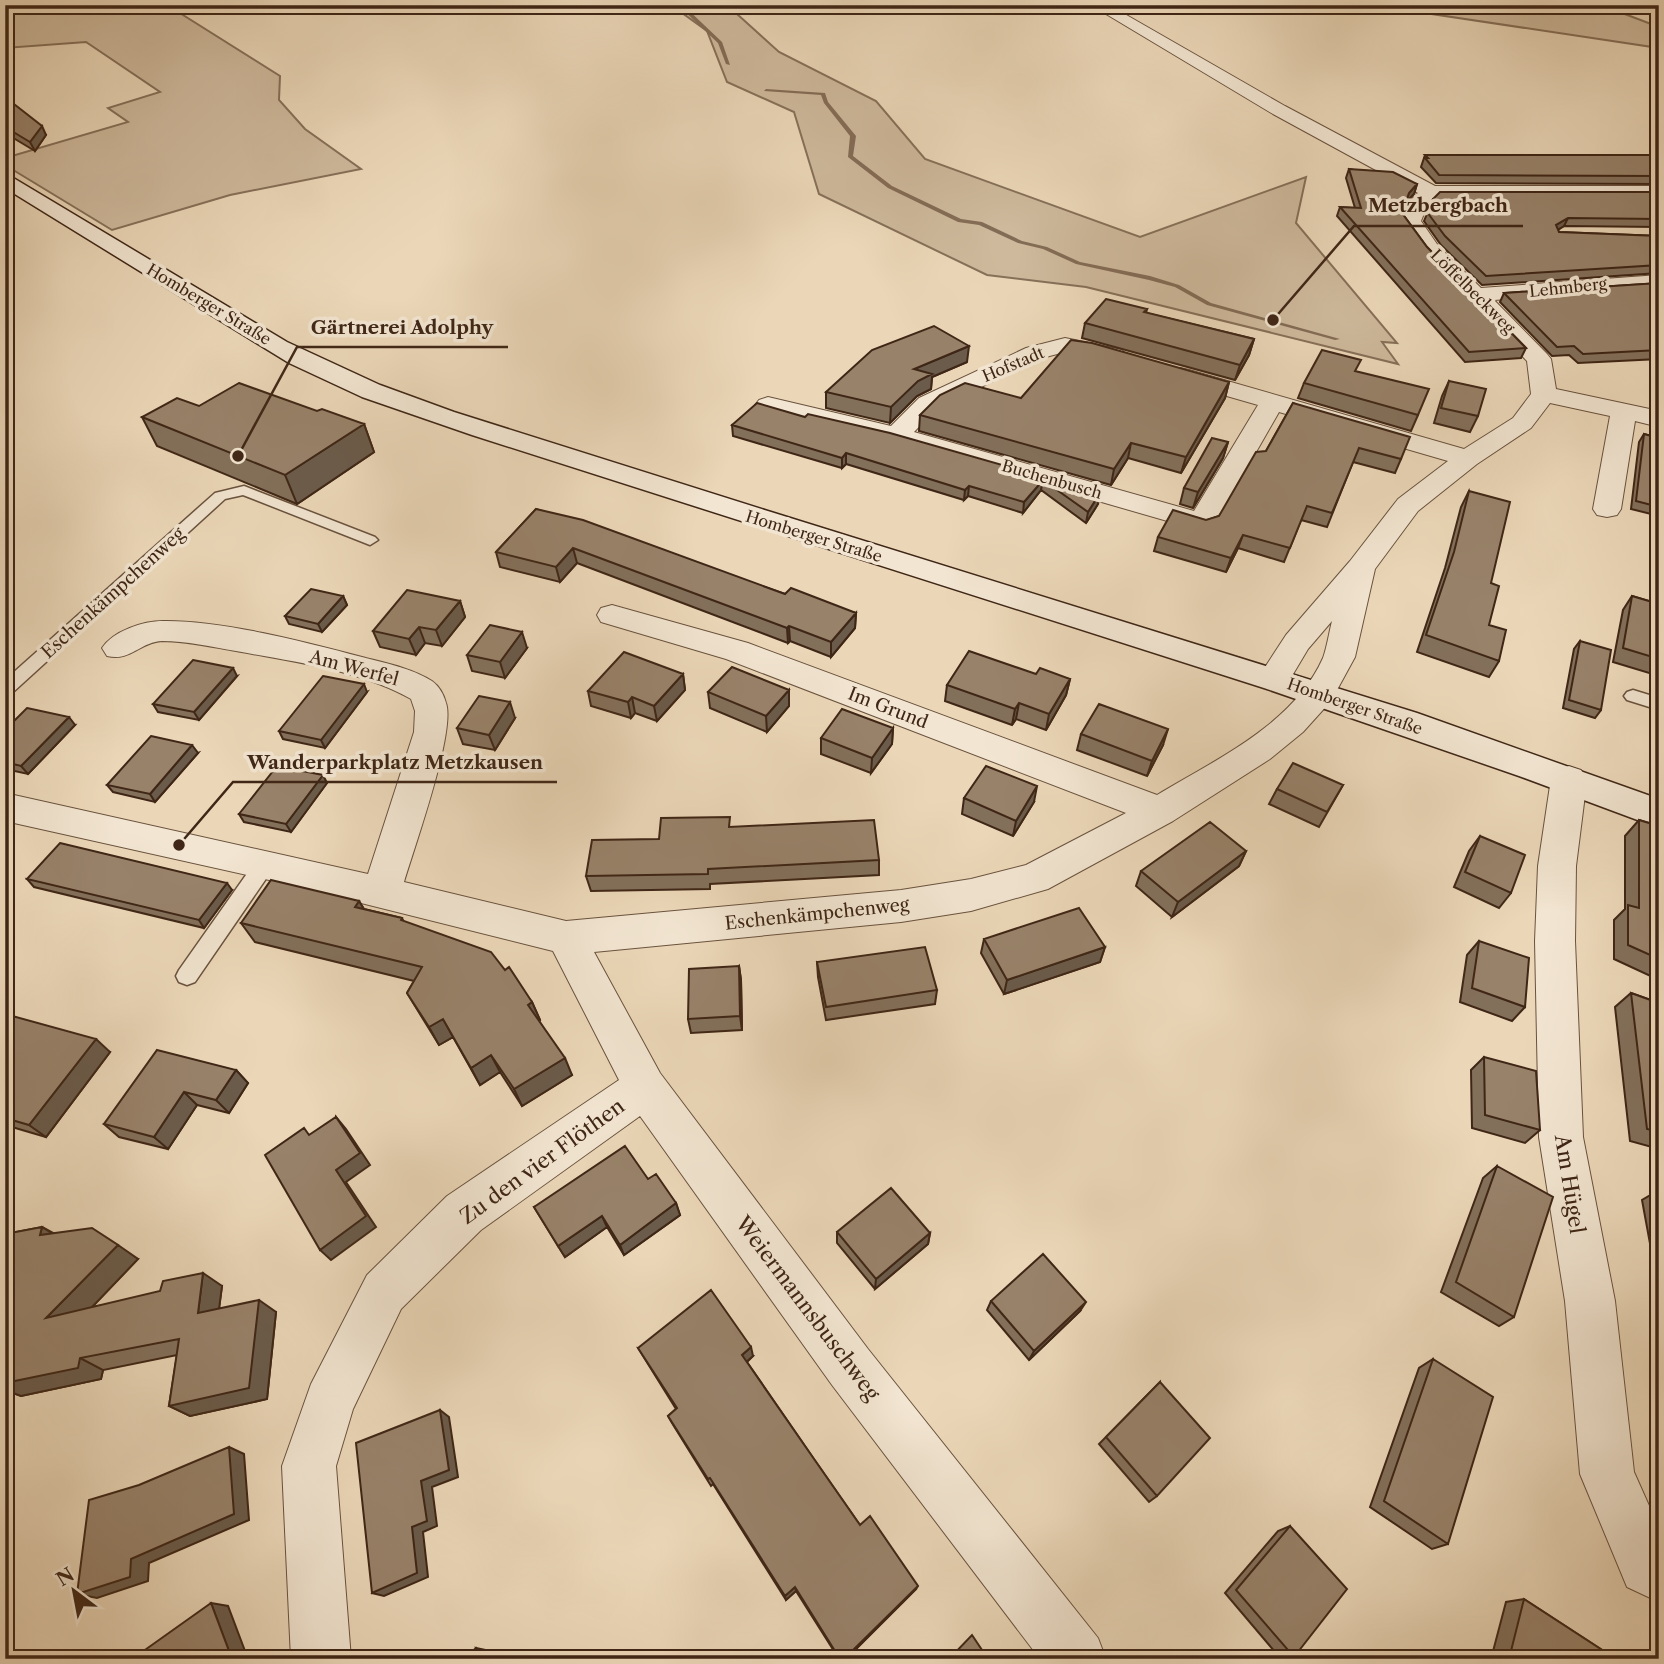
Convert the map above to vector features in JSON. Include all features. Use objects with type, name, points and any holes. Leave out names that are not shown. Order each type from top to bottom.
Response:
[{"type":"main road","name":"Homberger Straße","points":[[5,179],[224,314],[331,375],[399,402],[745,514],[1274,678],[1569,779],[1659,814]]},
{"type":"street","points":[[1098,5],[1279,110],[1431,192],[1659,192]]},
{"type":"street","name":"Löffelbeckweg","points":[[1431,192],[1418,203],[1411,220],[1432,250],[1539,359],[1545,394]]},
{"type":"street","name":"Lehmberg","points":[[1477,295],[1563,289],[1599,283],[1659,282]]},
{"type":"street","name":"Hofstadt","points":[[897,435],[928,402],[1034,353],[1065,345],[1093,349],[1131,360]]},
{"type":"street","points":[[1157,368],[1468,458]]},
{"type":"street","points":[[1274,678],[1297,642],[1360,568],[1408,505],[1468,458],[1522,423],[1545,394],[1659,419]]},
{"type":"street","name":"Buchenbusch","points":[[768,405],[897,435],[1202,522],[1272,402]]},
{"type":"street","points":[[1607,509],[1624,411]]},
{"type":"street","points":[[1319,693],[1339,657],[1360,568]]},
{"type":"street","name":"Im Grund","points":[[612,615],[737,651],[1160,811]]},
{"type":"street","name":"Am Werfel","points":[[118,648],[145,633],[166,631],[221,638],[401,679],[424,692],[433,711],[431,732],[381,894]]},
{"type":"street","name":"Eschenkämpchenweg","points":[[5,807],[265,864],[566,938],[901,906],[971,895],[1035,878],[1160,811],[1258,750],[1291,723],[1319,693]]},
{"type":"street","name":"Am Hügel","points":[[1569,779],[1556,878],[1560,1137],[1590,1301],[1607,1474],[1647,1567],[1659,1574]]},
{"type":"street","name":"Weiermannsbuschweg","points":[[566,938],[645,1087],[850,1367],[1077,1659]]},
{"type":"street","name":"Zu den vier Flöthen","points":[[321,1659],[309,1466],[329,1402],[383,1292],[464,1213],[645,1087]]},
{"type":"lane","points":[[1286,5],[1345,5]]},
{"type":"lane","name":"Eschenkämpchenweg","points":[[5,690],[220,496],[244,490],[370,540]]},
{"type":"lane","points":[[1633,696],[1659,704]]},
{"type":"lane","points":[[187,976],[265,864]]},
{"type":"shaded area","points":[[50,5],[167,5],[280,76],[279,100],[305,129],[361,169],[230,195],[112,230],[5,165],[5,158],[128,122],[108,108],[160,92],[86,42],[5,48],[5,13]]},
{"type":"shaded area","points":[[671,5],[735,5],[737,14],[779,52],[876,101],[925,159],[1140,237],[1306,177],[1296,223],[1397,343],[1382,342],[1398,364],[1086,287],[987,275],[819,194],[794,112],[727,82],[707,31]]},
{"type":"shaded area","points":[[1601,5],[1659,27],[1659,48],[1378,6]]},
{"type":"building","points":[[5,97],[42,126],[30,142],[5,127]]},
{"type":"building","points":[[1425,155],[1659,155],[1659,176],[1439,175]]},
{"type":"building","points":[[1349,169],[1393,172],[1417,184],[1409,193],[1402,213],[1427,247],[1526,348],[1469,352],[1340,207],[1361,208]]},
{"type":"building","points":[[1440,192],[1659,192],[1659,219],[1568,218],[1556,225],[1559,232],[1659,236],[1659,265],[1486,276],[1445,236],[1427,212]]},
{"type":"building","points":[[1659,283],[1659,350],[1583,354],[1574,346],[1557,347],[1504,293]]},
{"type":"building","points":[[1106,299],[1147,309],[1144,312],[1254,339],[1240,365],[1085,323]]},
{"type":"building","points":[[934,326],[969,346],[914,369],[932,374],[918,381],[891,407],[826,392],[872,350]]},
{"type":"building","points":[[1071,340],[1092,343],[1229,382],[1186,457],[1131,443],[1114,469],[920,415],[940,395],[965,383],[1021,398]]},
{"type":"building","points":[[1322,350],[1361,360],[1355,371],[1429,389],[1418,415],[1304,383]]},
{"type":"building","points":[[1449,381],[1486,389],[1478,416],[1441,408]]},
{"type":"building","points":[[239,383],[317,411],[322,409],[364,424],[285,475],[142,417],[177,398],[199,406]]},
{"type":"building","points":[[757,403],[805,417],[808,414],[890,433],[1100,493],[1088,512],[1043,480],[1024,502],[969,486],[965,490],[846,453],[842,458],[732,425]]},
{"type":"building","points":[[1293,403],[1410,437],[1401,459],[1359,448],[1332,513],[1307,506],[1290,548],[1243,535],[1231,558],[1158,537],[1173,510],[1206,520],[1219,516],[1256,452],[1266,451]]},
{"type":"building","points":[[1644,434],[1659,438],[1659,507],[1636,501]]},
{"type":"building","points":[[1212,438],[1228,442],[1198,492],[1184,488]]},
{"type":"building","points":[[1469,491],[1510,502],[1491,583],[1499,586],[1489,625],[1506,630],[1499,661],[1426,635],[1454,552]]},
{"type":"building","points":[[536,509],[583,520],[785,594],[791,588],[856,613],[831,642],[573,548],[556,567],[496,552]]},
{"type":"building","points":[[311,589],[343,596],[318,624],[285,616]]},
{"type":"building","points":[[407,590],[460,601],[436,630],[419,627],[409,639],[373,631]]},
{"type":"building","points":[[1632,596],[1659,604],[1659,659],[1623,648]]},
{"type":"building","points":[[490,625],[522,632],[500,662],[467,655]]},
{"type":"building","points":[[1580,641],[1611,650],[1601,710],[1569,700]]},
{"type":"building","points":[[969,651],[1036,674],[1040,668],[1070,679],[1049,714],[1019,703],[1015,709],[947,685]]},
{"type":"building","points":[[624,652],[683,674],[654,706],[632,697],[628,702],[588,691]]},
{"type":"building","points":[[193,660],[233,668],[194,712],[153,704]]},
{"type":"building","points":[[732,667],[789,690],[766,716],[708,692]]},
{"type":"building","points":[[323,676],[364,684],[321,740],[279,731]]},
{"type":"building","points":[[479,696],[510,702],[489,735],[457,728]]},
{"type":"building","points":[[1099,704],[1168,729],[1152,761],[1081,734]]},
{"type":"building","points":[[27,708],[69,717],[21,766],[5,762],[5,730]]},
{"type":"building","points":[[842,709],[893,728],[872,758],[821,738]]},
{"type":"building","points":[[151,736],[192,745],[150,794],[107,785]]},
{"type":"building","points":[[1293,763],[1343,785],[1327,812],[1277,789]]},
{"type":"building","points":[[277,766],[323,775],[286,824],[239,814]]},
{"type":"building","points":[[986,766],[1037,786],[1016,821],[964,798]]},
{"type":"building","points":[[730,817],[729,827],[874,820],[879,860],[708,869],[708,874],[586,876],[592,840],[659,839],[661,818]]},
{"type":"building","points":[[1639,820],[1659,826],[1659,959],[1628,945],[1628,905],[1639,908]]},
{"type":"building","points":[[1210,822],[1246,851],[1178,902],[1141,871]]},
{"type":"building","points":[[1480,836],[1525,855],[1511,893],[1465,872]]},
{"type":"building","points":[[60,843],[227,883],[199,920],[27,879]]},
{"type":"building","points":[[271,880],[359,901],[355,907],[402,918],[401,920],[491,952],[505,970],[509,967],[532,1002],[528,1005],[565,1058],[514,1089],[491,1055],[471,1068],[443,1019],[429,1027],[407,993],[422,967],[241,923]]},
{"type":"building","points":[[1079,908],[1105,947],[1007,980],[984,939]]},
{"type":"building","points":[[1479,941],[1529,958],[1525,1007],[1472,988]]},
{"type":"building","points":[[925,947],[937,990],[826,1007],[817,962]]},
{"type":"building","points":[[739,966],[740,1016],[688,1019],[689,969]]},
{"type":"building","points":[[1631,993],[1659,1003],[1659,1132],[1647,1129]]},
{"type":"building","points":[[5,1014],[96,1039],[29,1125],[5,1118]]},
{"type":"building","points":[[157,1050],[236,1070],[216,1100],[184,1092],[154,1137],[104,1124]]},
{"type":"building","points":[[1484,1057],[1536,1071],[1540,1130],[1485,1115]]},
{"type":"building","points":[[336,1117],[360,1153],[336,1170],[366,1216],[320,1250],[265,1155],[304,1128],[309,1135]]},
{"type":"building","points":[[625,1146],[648,1179],[656,1174],[676,1203],[620,1245],[602,1216],[558,1246],[534,1207]]},
{"type":"building","points":[[1497,1166],[1553,1197],[1514,1317],[1456,1282]]},
{"type":"building","points":[[891,1188],[930,1233],[876,1279],[837,1232]]},
{"type":"building","points":[[42,1227],[40,1235],[92,1228],[118,1245],[46,1318],[160,1291],[163,1281],[203,1273],[198,1313],[259,1300],[249,1388],[169,1406],[179,1339],[80,1358],[78,1368],[5,1383],[5,1343],[9,1328],[5,1329],[5,1234]]},
{"type":"building","points":[[1043,1254],[1086,1302],[1034,1351],[991,1301]]},
{"type":"building","points":[[711,1290],[751,1347],[742,1355],[860,1525],[870,1516],[918,1586],[844,1659],[840,1659],[795,1587],[785,1596],[668,1416],[677,1408],[638,1348]]},
{"type":"building","points":[[1433,1359],[1493,1397],[1448,1544],[1384,1501]]},
{"type":"building","points":[[1160,1382],[1210,1438],[1157,1496],[1106,1437]]},
{"type":"building","points":[[440,1410],[449,1470],[421,1481],[427,1521],[412,1527],[417,1573],[372,1593],[356,1443]]},
{"type":"building","points":[[229,1447],[234,1514],[131,1559],[130,1577],[77,1594],[89,1500],[139,1485]]},
{"type":"building","points":[[1290,1526],[1347,1589],[1294,1657],[1236,1590]]},
{"type":"building","points":[[1524,1599],[1616,1659],[1509,1659]]},
{"type":"building","points":[[211,1603],[232,1659],[136,1659],[135,1657]]},
{"type":"building","points":[[972,1635],[988,1659],[949,1659]]},
{"type":"building","points":[[476,1648],[481,1659],[463,1659]]},
{"type":"waterway","points":[[680,5],[720,43],[728,64]]},
{"type":"waterway","points":[[766,90],[823,94],[826,102],[853,136],[850,156],[890,187],[960,221],[980,223],[1020,242],[1045,248],[1078,263],[1150,278],[1177,286],[1209,304],[1337,339]]},
{"type":"place","name":"Metzbergbach","points":[[1273,320]]},
{"type":"place","name":"Gärtnerei Adolphy","points":[[238,456]]},
{"type":"place","name":"Wanderparkplatz Metzkausen","points":[[179,845]]}]
